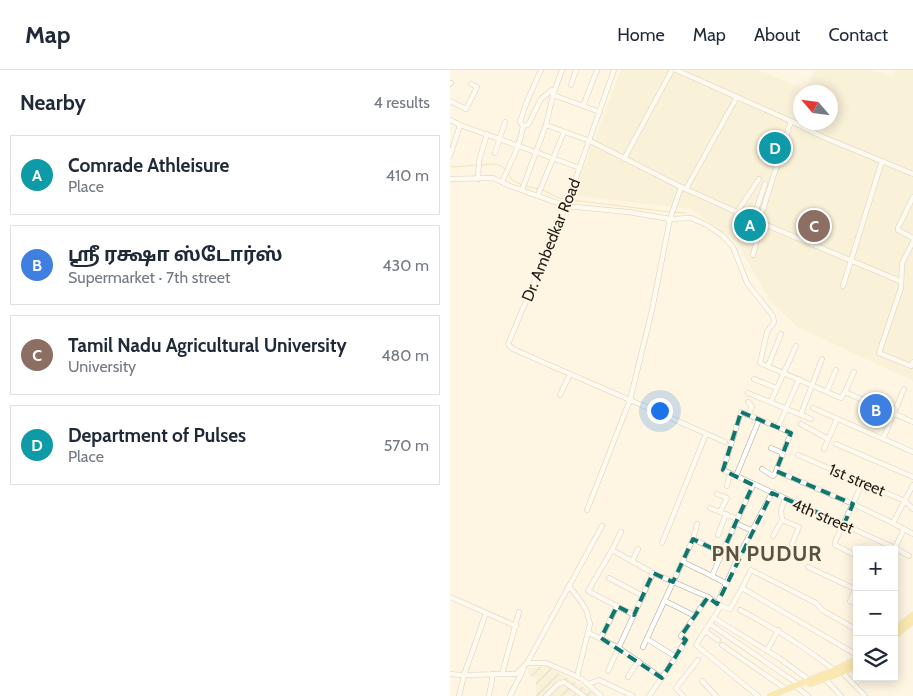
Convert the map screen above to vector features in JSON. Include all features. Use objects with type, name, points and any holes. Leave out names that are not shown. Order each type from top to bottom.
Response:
[{"type":"main road","points":[[898,625],[913,615]]},
{"type":"main road","points":[[895,636],[913,621]]},
{"type":"main road","points":[[770,696],[786,689],[825,678],[853,661]]},
{"type":"main road","points":[[779,696],[809,680],[853,666]]},
{"type":"street","points":[[523,126],[520,124],[520,120],[542,70]]},
{"type":"street","points":[[522,190],[546,125],[562,70]]},
{"type":"street","points":[[571,85],[576,70]]},
{"type":"street","points":[[584,106],[597,70]]},
{"type":"street","name":"Dr. Ambedkar Road","points":[[570,374],[513,350],[508,344],[566,206],[614,70]]},
{"type":"street","points":[[624,159],[674,70],[823,137],[913,174]]},
{"type":"street","points":[[450,101],[466,109],[477,87],[471,84]]},
{"type":"street","points":[[523,126],[528,125],[542,99],[552,90],[554,93],[600,112]]},
{"type":"street","points":[[587,510],[630,400],[671,214],[683,188],[737,97]]},
{"type":"street","points":[[450,120],[580,168]]},
{"type":"street","points":[[753,255],[760,223],[791,121]]},
{"type":"street","points":[[495,153],[505,122]]},
{"type":"street","points":[[450,156],[460,125]]},
{"type":"street","points":[[546,125],[590,141],[683,188],[760,223],[900,281]]},
{"type":"street","points":[[502,182],[511,163],[523,126]]},
{"type":"street","points":[[538,195],[564,132]]},
{"type":"street","points":[[478,179],[479,161],[487,134]]},
{"type":"street","points":[[768,154],[781,158]]},
{"type":"street","points":[[843,286],[882,161]]},
{"type":"street","points":[[772,165],[778,167]]},
{"type":"street","points":[[450,179],[493,178],[566,206],[671,214],[691,218],[707,225],[723,236],[733,247],[747,283],[774,319],[767,332],[760,363],[841,398],[846,392],[854,372]]},
{"type":"street","points":[[757,240],[742,235],[735,229],[738,213],[759,179]]},
{"type":"street","points":[[753,219],[765,184]]},
{"type":"street","points":[[913,197],[898,228],[898,230],[913,240],[902,263],[901,288],[879,353],[911,366],[913,362]]},
{"type":"street","points":[[768,366],[780,334]]},
{"type":"street","points":[[770,401],[796,346]]},
{"type":"street","points":[[801,414],[822,360]]},
{"type":"street","points":[[828,391],[836,370]]},
{"type":"street","points":[[560,395],[570,374],[725,442]]},
{"type":"street","points":[[754,379],[776,388]]},
{"type":"street","points":[[778,427],[799,379]]},
{"type":"street","points":[[883,439],[904,390]]},
{"type":"street","points":[[846,392],[913,422]]},
{"type":"street","points":[[748,393],[786,407],[810,419]]},
{"type":"street","points":[[748,402],[752,407],[748,415],[791,433],[777,471],[773,476],[762,469]]},
{"type":"street","points":[[813,408],[913,452]]},
{"type":"street","name":"4th street","points":[[748,415],[741,412],[723,470],[844,524],[888,546]]},
{"type":"street","points":[[824,449],[837,419]]},
{"type":"street","points":[[727,486],[730,477],[736,476],[759,420]]},
{"type":"street","points":[[801,424],[828,439]]},
{"type":"street","points":[[662,543],[706,434]]},
{"type":"street","points":[[836,444],[913,476]]},
{"type":"street","points":[[771,448],[783,453]]},
{"type":"street","name":"1st street","points":[[798,456],[905,501],[913,509]]},
{"type":"street","points":[[777,471],[853,504],[913,534]]},
{"type":"street","points":[[853,554],[835,545],[863,482]]},
{"type":"street","points":[[712,576],[753,485]]},
{"type":"street","points":[[893,523],[913,485]]},
{"type":"street","points":[[758,696],[696,645],[714,618],[738,557],[772,493]]},
{"type":"street","points":[[717,494],[727,498],[720,512]]},
{"type":"street","points":[[773,536],[782,520],[781,510],[785,499]]},
{"type":"street","points":[[710,508],[726,514],[753,531]]},
{"type":"street","points":[[718,535],[726,514]]},
{"type":"street","points":[[782,520],[799,527],[792,544]]},
{"type":"street","points":[[643,647],[694,539],[697,524]]},
{"type":"street","points":[[510,696],[602,526]]},
{"type":"street","points":[[896,546],[904,529]]},
{"type":"street","points":[[621,532],[588,591],[634,615]]},
{"type":"street","points":[[694,539],[722,553]]},
{"type":"street","points":[[632,561],[638,549]]},
{"type":"street","points":[[612,550],[653,573],[708,597],[719,605],[732,609],[751,570],[816,603],[822,610],[853,628]]},
{"type":"street","name":"4th street","points":[[898,551],[909,556]]},
{"type":"street","points":[[683,562],[727,584]]},
{"type":"street","points":[[808,567],[855,589],[854,591]]},
{"type":"street","points":[[608,671],[653,573]]},
{"type":"street","points":[[609,578],[643,596]]},
{"type":"street","points":[[569,586],[588,612],[590,624],[577,677]]},
{"type":"street","points":[[742,588],[853,653]]},
{"type":"street","points":[[450,597],[516,626]]},
{"type":"street","points":[[649,696],[686,640],[681,636],[708,597]]},
{"type":"street","points":[[665,601],[695,616]]},
{"type":"street","points":[[601,638],[617,606]]},
{"type":"street","points":[[740,610],[778,630],[808,649],[838,670],[864,696]]},
{"type":"street","points":[[502,674],[519,612]]},
{"type":"street","points":[[459,696],[464,675],[486,613]]},
{"type":"street","points":[[714,618],[767,650],[809,680]]},
{"type":"street","points":[[710,624],[798,686],[808,696]]},
{"type":"street","points":[[767,650],[778,630]]},
{"type":"street","points":[[705,631],[718,640]]},
{"type":"street","points":[[589,633],[619,648],[662,678]]},
{"type":"street","points":[[647,639],[676,657]]},
{"type":"street","points":[[722,645],[786,689]]},
{"type":"street","points":[[628,677],[638,660]]},
{"type":"street","points":[[683,696],[676,688],[698,660]]},
{"type":"street","points":[[450,674],[516,674],[527,664],[546,663],[577,677],[601,696]]},
{"type":"street","points":[[489,696],[493,674]]},
{"type":"street","points":[[825,678],[841,696]]},
{"type":"street","points":[[588,684],[599,680],[633,696]]},
{"type":"street","points":[[702,681],[716,696]]},
{"type":"street","points":[[546,696],[558,684],[564,682],[584,696]]},
{"type":"highlighted area","points":[[741,412],[791,433],[776,471],[853,504],[844,524],[772,493],[717,604],[708,597],[681,636],[686,640],[662,678],[601,638],[617,606],[634,615],[653,573],[673,582],[693,539],[722,553],[753,485],[723,470]]},
{"type":"shaded area","points":[[621,70],[759,70],[794,85],[793,130],[838,130],[838,85],[808,85],[815,70],[871,70],[892,77],[895,70],[913,70],[913,381],[798,327],[769,300],[738,243],[690,209],[573,195]]},
{"type":"shaded area","points":[[548,666],[596,696],[536,696],[536,680],[528,674],[528,668]]},
{"type":"waterway","points":[[481,165],[492,164],[503,167],[506,170]]},
{"type":"waterway","points":[[450,166],[476,165]]},
{"type":"waterway","points":[[508,173],[512,180],[522,185]]},
{"type":"waterway","points":[[526,186],[539,189]]},
{"type":"waterway","points":[[543,190],[565,199]]},
{"type":"waterway","points":[[571,200],[670,212]]},
{"type":"waterway","points":[[673,212],[685,213]]},
{"type":"place","name":"Department of Pulses","points":[[775,148]]},
{"type":"place","name":"Comrade Athleisure","points":[[750,225]]},
{"type":"place","name":"Tamil Nadu Agricultural University","points":[[814,226]]},
{"type":"place","name":"ஶ்ரீ ரக்ஷா ஸ்டோர்ஸ்","points":[[876,410]]},
{"type":"district","name":"PN PUDUR","points":[[767,553]]}]
